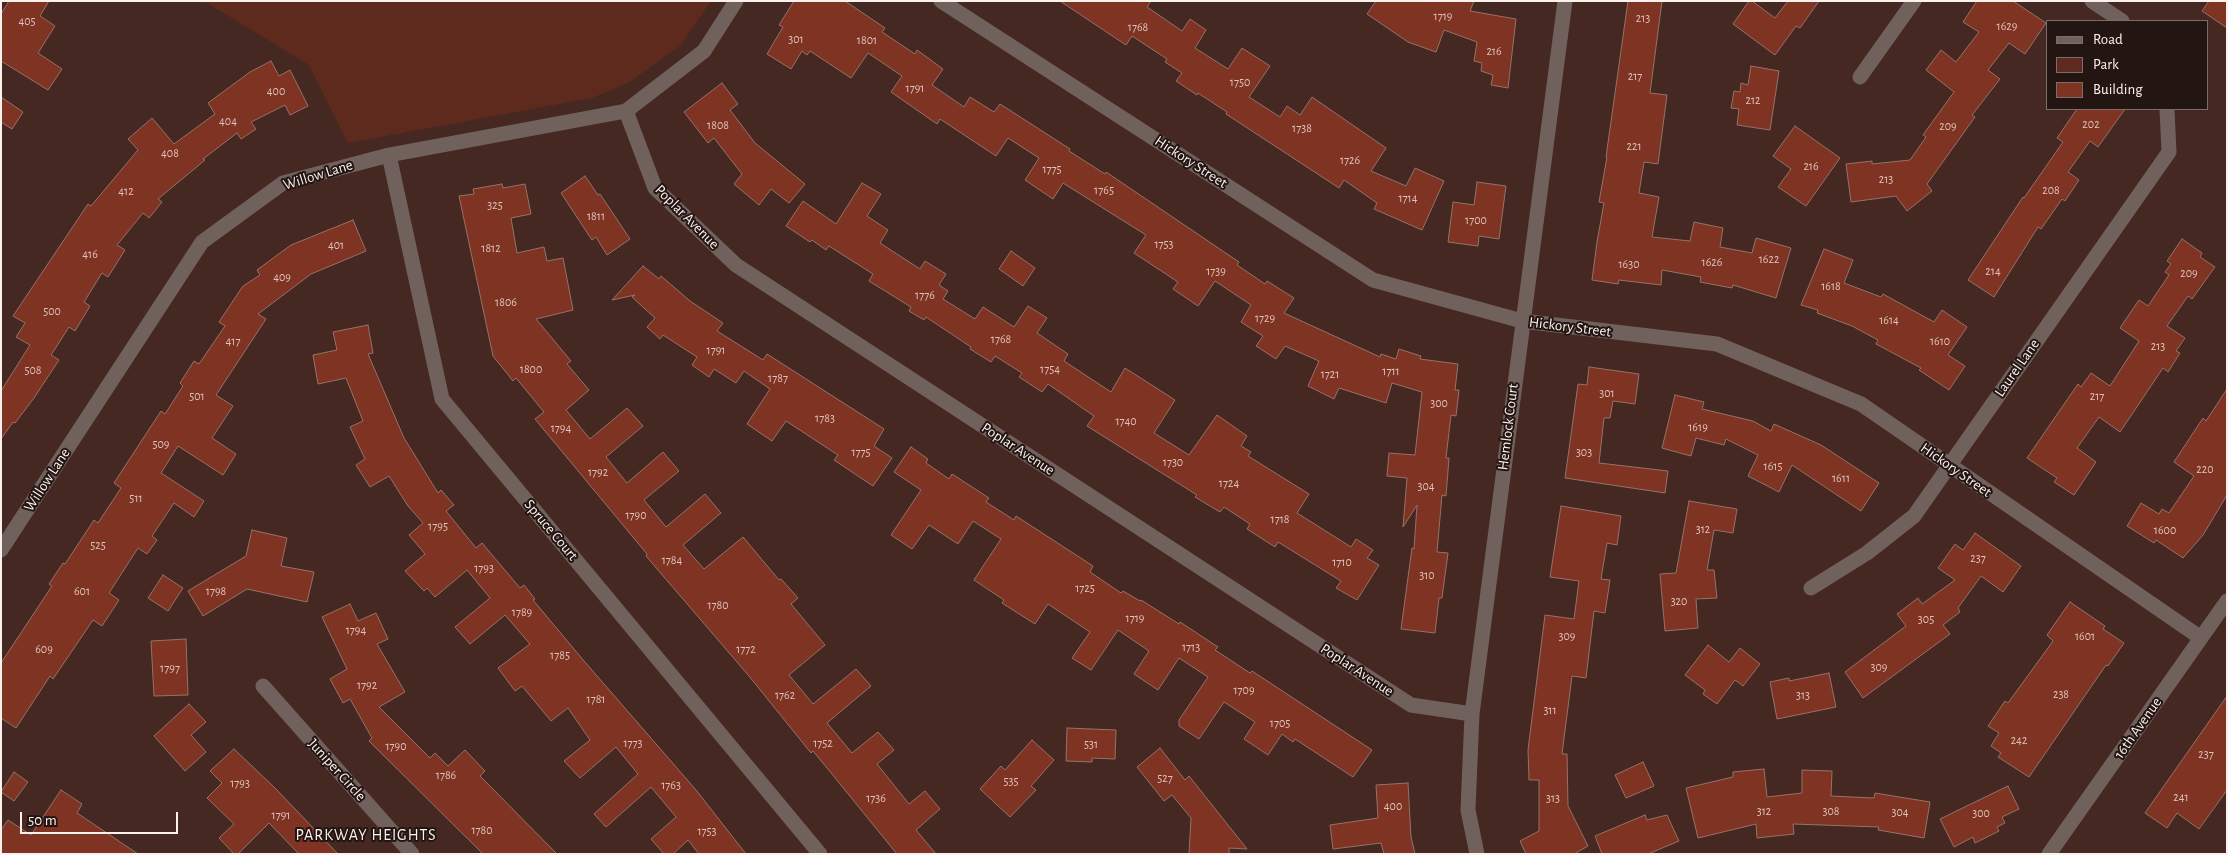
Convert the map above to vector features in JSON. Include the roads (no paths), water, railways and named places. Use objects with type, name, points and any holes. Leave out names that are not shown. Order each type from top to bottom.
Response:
[{"type":"street","name":"Willow Lane","points":[[1,550],[202,242],[283,183],[389,154],[626,111],[704,51],[736,1]]},
{"type":"street","name":"Hickory Street","points":[[941,1],[1373,280],[1522,321],[1717,344],[1862,404],[1949,466],[2201,638]]},
{"type":"street","name":"Hemlock Court","points":[[1477,854],[1468,810],[1472,714],[1565,1]]},
{"type":"street","points":[[1860,77],[1914,1]]},
{"type":"street","points":[[2092,1],[2120,20]]},
{"type":"street","name":"Laurel Lane","points":[[1811,588],[1867,553],[1914,516],[2169,152],[2167,110]]},
{"type":"street","name":"Poplar Avenue","points":[[626,111],[655,188],[736,265],[1411,705],[1472,714]]},
{"type":"street","name":"Spruce Court","points":[[389,154],[442,400],[820,854]]},
{"type":"street","name":"16th Avenue","points":[[2049,854],[2227,602]]},
{"type":"street","name":"Juniper Circle","points":[[263,686],[412,854]]},
{"type":"district","name":"PARKWAY HEIGHTS","points":[[366,835]]}]
